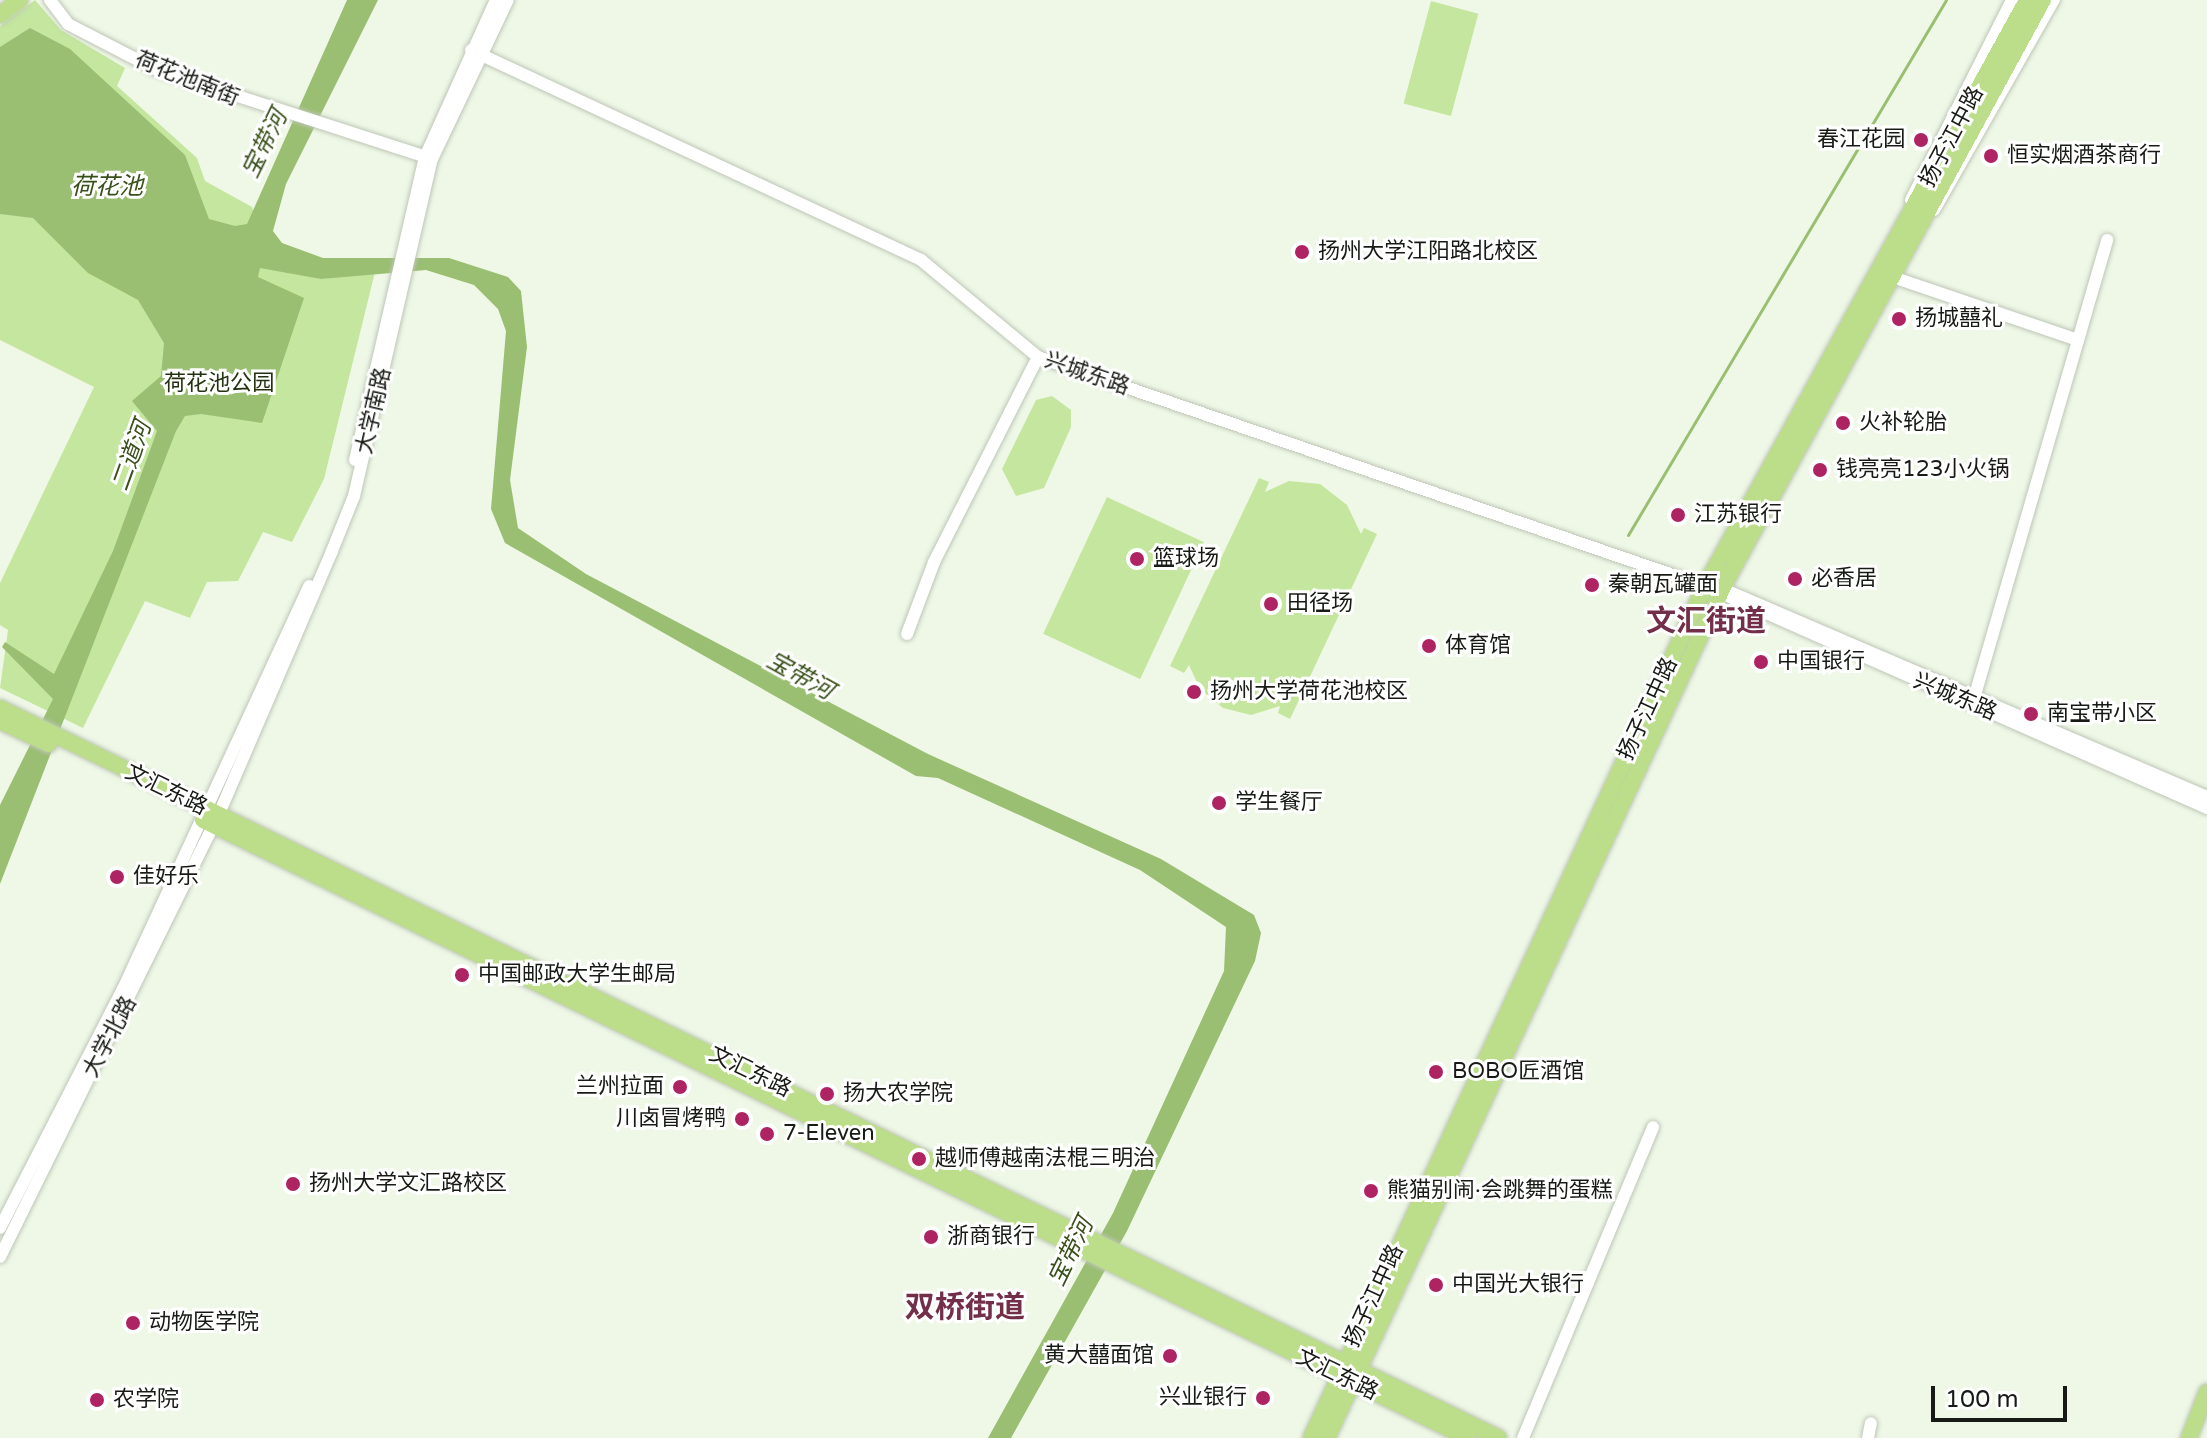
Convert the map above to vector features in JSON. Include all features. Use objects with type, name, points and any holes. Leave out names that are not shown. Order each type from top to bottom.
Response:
[{"type":"main road","points":[[0,15],[20,0]]},
{"type":"main road","name":"扬子江中路","points":[[1327,1438],[1347,1373],[1705,586],[1907,236],[2038,1]]},
{"type":"main road","name":"扬子江中路","points":[[1311,1438],[1347,1373],[1721,591],[1885,274]]},
{"type":"main road","name":"文汇东路","points":[[0,708],[30,730]]},
{"type":"main road","name":"文汇东路","points":[[0,721],[30,730],[68,748],[1059,1231],[1347,1373],[1468,1438]]},
{"type":"main road","name":"文汇东路","points":[[1347,1373],[1499,1438]]},
{"type":"main road","points":[[2189,1438],[2207,1392]]},
{"type":"main road","points":[[2199,1438],[2207,1418]]},
{"type":"street","name":"荷花池南街","points":[[50,0],[68,24],[157,70],[289,118],[428,158]]},
{"type":"street","name":"大学南路","points":[[210,818],[354,496],[399,278],[428,158],[496,0]]},
{"type":"street","name":"大学南路","points":[[475,52],[508,0]]},
{"type":"street","points":[[1907,236],[1919,174],[2012,0]]},
{"type":"street","name":"兴城东路","points":[[475,52],[921,260],[1038,357],[1721,591],[1975,695],[2207,797]]},
{"type":"street","points":[[1975,695],[2107,240]]},
{"type":"street","points":[[1885,274],[2078,340]]},
{"type":"street","points":[[907,634],[934,562],[1038,357]]},
{"type":"street","name":"兴城东路","points":[[1721,591],[2207,808]]},
{"type":"street","name":"大学北路","points":[[0,1228],[210,818]]},
{"type":"street","name":"大学北路","points":[[0,1257],[210,818]]},
{"type":"street","points":[[1523,1438],[1653,1127]]},
{"type":"street","points":[[1868,1438],[1871,1423]]},
{"type":"green space","name":"荷花池公园","points":[[35,0],[61,30],[125,68],[117,86],[197,158],[205,181],[252,207],[272,268],[321,279],[375,272],[324,479],[292,542],[263,532],[238,581],[207,582],[190,618],[145,601],[83,728],[0,688],[8,630],[0,625],[0,583],[94,387],[0,340],[0,26]]},
{"type":"green space","points":[[1431,1],[1478,14],[1451,116],[1404,103]]},
{"type":"green space","points":[[1052,396],[1071,410],[1071,427],[1044,488],[1016,496],[1002,469],[1036,400]]},
{"type":"green space","name":"田径场","points":[[1259,478],[1269,482],[1265,492],[1289,481],[1320,484],[1347,505],[1361,534],[1364,528],[1377,534],[1290,719],[1278,713],[1280,706],[1251,715],[1223,708],[1200,689],[1189,665],[1184,673],[1170,666]]},
{"type":"green space","points":[[1107,497],[1204,542],[1140,679],[1043,634]]},
{"type":"water","name":"荷花池","points":[[347,0],[378,0],[286,184],[273,231],[282,243],[323,258],[449,258],[508,277],[521,291],[527,347],[510,480],[518,528],[586,574],[928,754],[1161,859],[1254,915],[1261,933],[1255,961],[1127,1231],[1011,1438],[988,1438],[1113,1213],[1224,971],[1226,927],[1140,870],[938,778],[916,776],[505,543],[491,509],[506,331],[498,309],[474,285],[426,270],[321,279],[260,268],[258,277],[304,298],[262,423],[201,414],[185,416],[176,431],[0,884],[0,805],[53,699],[2,647],[5,642],[54,674],[113,551],[157,431],[132,401],[161,376],[164,343],[138,300],[88,273],[33,218],[0,214],[0,47],[30,28],[70,49],[185,155],[209,219],[235,226],[247,224]]},
{"type":"waterway","points":[[1628,535],[1946,0]]},
{"type":"place","name":"春江花园","points":[[1921,140]]},
{"type":"place","name":"恒实烟酒茶商行","points":[[1991,156]]},
{"type":"place","name":"扬州大学江阳路北校区","points":[[1302,252]]},
{"type":"place","name":"扬城囍礼","points":[[1899,319]]},
{"type":"place","name":"火补轮胎","points":[[1843,423]]},
{"type":"place","name":"钱亮亮123小火锅","points":[[1820,470]]},
{"type":"place","name":"江苏银行","points":[[1678,515]]},
{"type":"place","name":"篮球场","points":[[1137,559]]},
{"type":"place","name":"必香居","points":[[1795,579]]},
{"type":"place","name":"秦朝瓦罐面","points":[[1592,585]]},
{"type":"place","name":"田径场","points":[[1271,604]]},
{"type":"place","name":"体育馆","points":[[1429,646]]},
{"type":"place","name":"中国银行","points":[[1761,662]]},
{"type":"place","name":"扬州大学荷花池校区","points":[[1194,692]]},
{"type":"place","name":"南宝带小区","points":[[2031,714]]},
{"type":"place","name":"学生餐厅","points":[[1219,803]]},
{"type":"place","name":"佳好乐","points":[[117,877]]},
{"type":"place","name":"中国邮政大学生邮局","points":[[462,975]]},
{"type":"place","name":"BOBO匠酒馆","points":[[1436,1072]]},
{"type":"place","name":"兰州拉面","points":[[680,1087]]},
{"type":"place","name":"扬大农学院","points":[[827,1094]]},
{"type":"place","name":"川卤冒烤鸭","points":[[742,1119]]},
{"type":"place","name":"7-Eleven","points":[[767,1134]]},
{"type":"place","name":"越师傅越南法棍三明治","points":[[919,1159]]},
{"type":"place","name":"扬州大学文汇路校区","points":[[293,1184]]},
{"type":"place","name":"熊猫别闹·会跳舞的蛋糕","points":[[1371,1191]]},
{"type":"place","name":"浙商银行","points":[[931,1237]]},
{"type":"place","name":"中国光大银行","points":[[1436,1285]]},
{"type":"place","name":"动物医学院","points":[[133,1323]]},
{"type":"place","name":"黄大囍面馆","points":[[1170,1356]]},
{"type":"place","name":"兴业银行","points":[[1263,1398]]},
{"type":"place","name":"农学院","points":[[97,1400]]},
{"type":"district","name":"文汇街道","points":[[1706,622]]},
{"type":"district","name":"双桥街道","points":[[965,1308]]},
{"type":"water label","name":"宝带河","points":[[265,144]]},
{"type":"water label","name":"二道河","points":[[132,456]]},
{"type":"water label","name":"宝带河","points":[[800,676]]},
{"type":"water label","name":"宝带河","points":[[1071,1252]]}]
